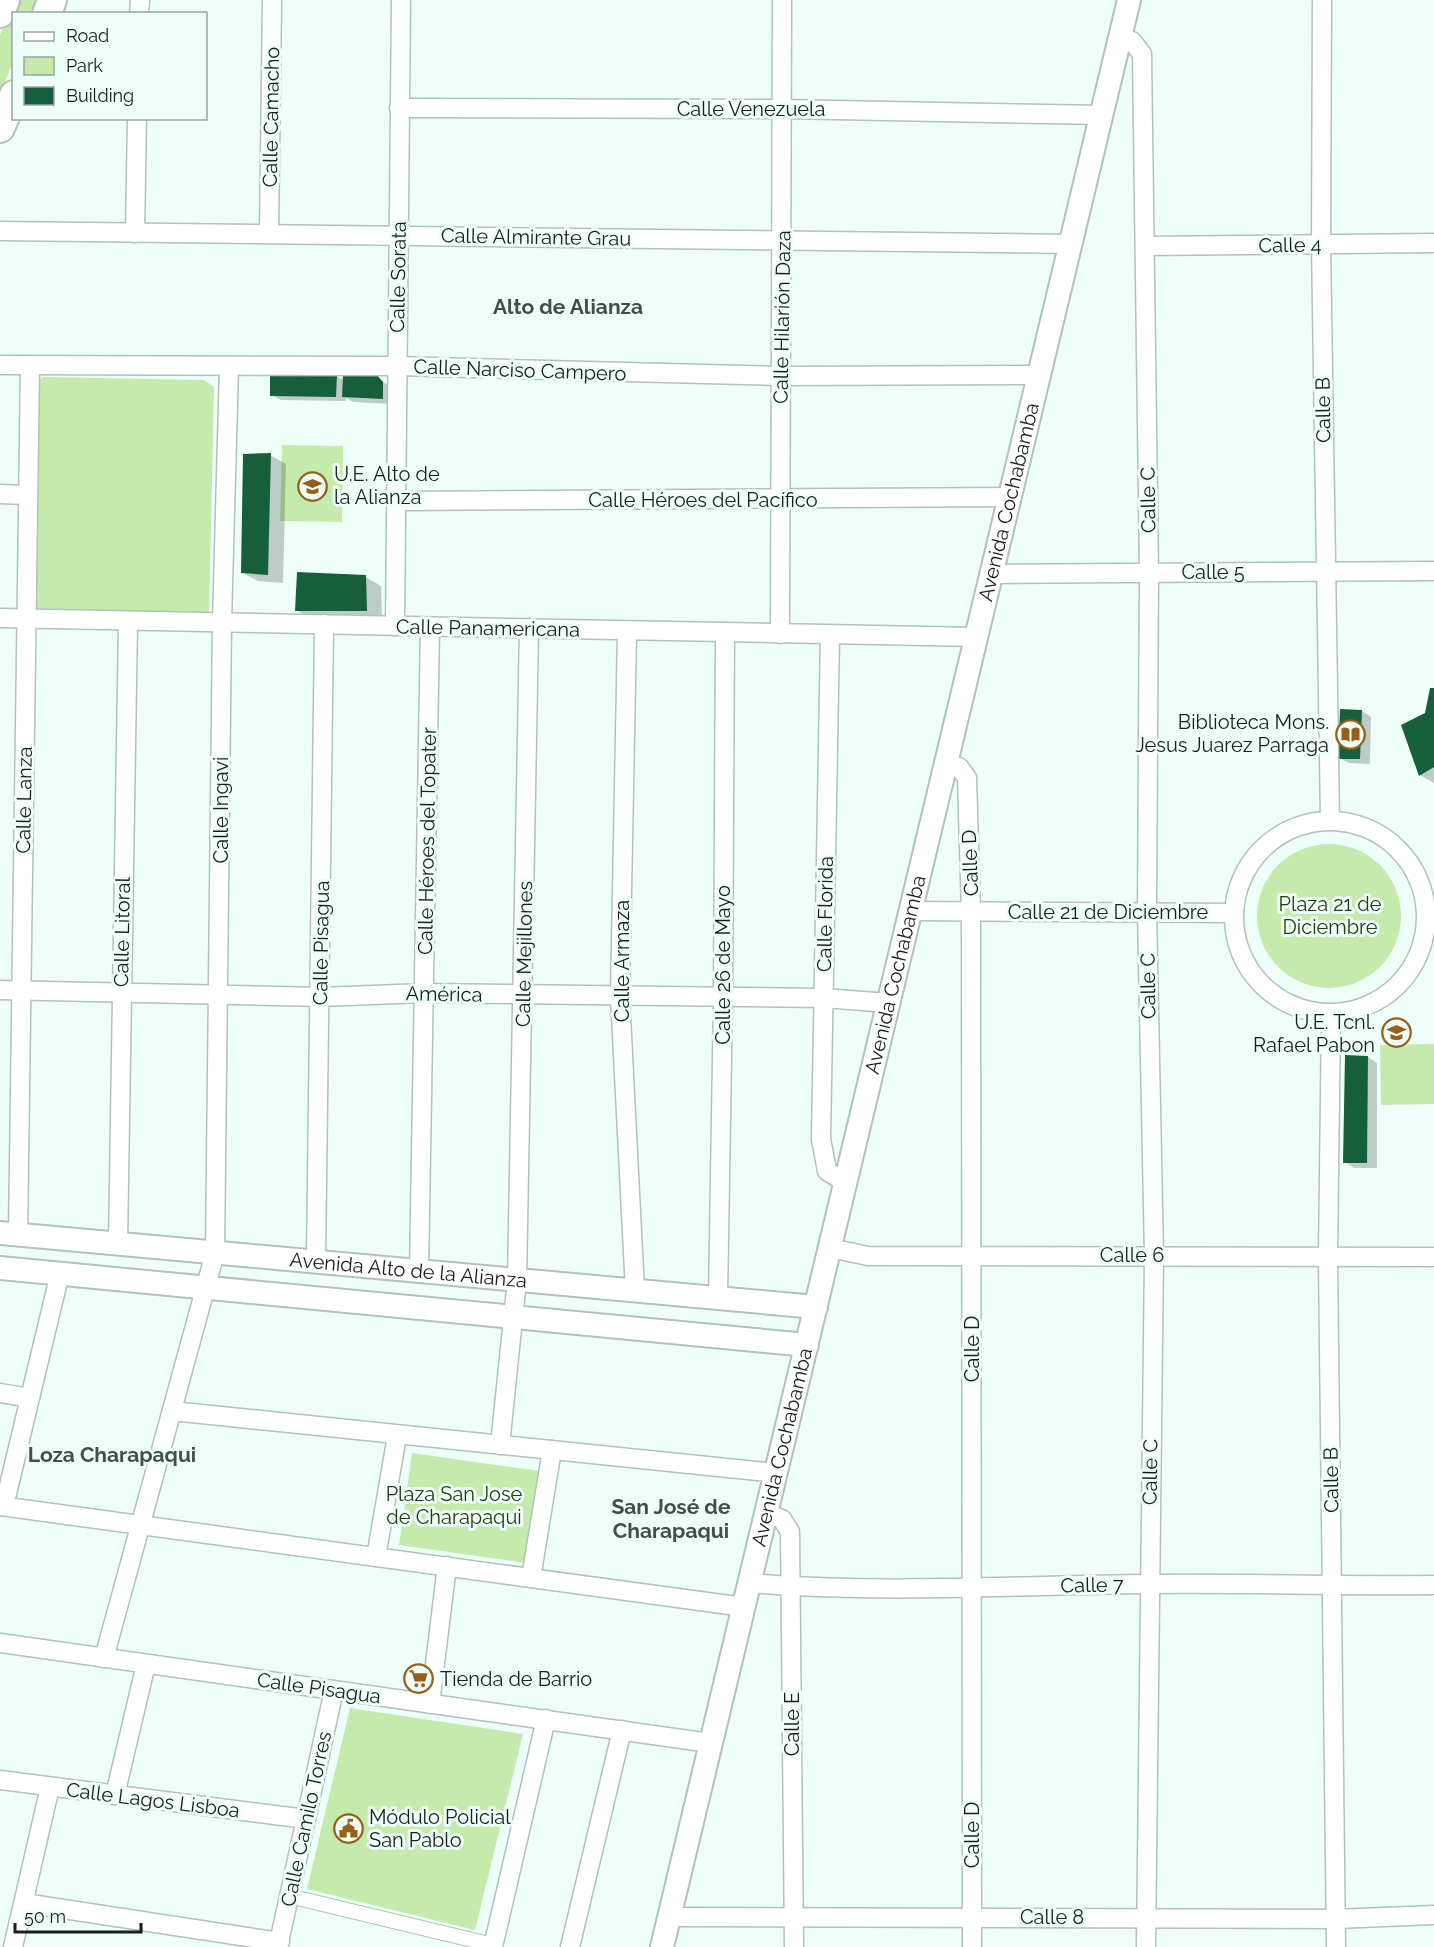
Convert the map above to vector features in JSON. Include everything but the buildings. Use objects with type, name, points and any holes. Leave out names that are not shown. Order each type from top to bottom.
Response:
[{"type":"main road","points":[[0,13],[5,0]]},
{"type":"main road","points":[[0,128],[12,100]]},
{"type":"street","name":"Calle Camacho","points":[[269,234],[272,0]]},
{"type":"street","name":"Calle Sorata","points":[[395,626],[400,0]]},
{"type":"street","name":"Calle Hilarión Daza","points":[[780,634],[782,0]]},
{"type":"street","name":"Avenida Cochabamba","points":[[662,1947],[1130,0]]},
{"type":"street","name":"Calle B","points":[[1322,0],[1321,244],[1330,820]]},
{"type":"street","name":"Calle C","points":[[1120,39],[1131,42],[1142,54],[1145,246],[1149,573],[1147,912],[1154,1255],[1146,1947]]},
{"type":"street","name":"Calle Venezuela","points":[[399,108],[782,109],[1102,115]]},
{"type":"street","points":[[135,233],[137,120]]},
{"type":"street","name":"Calle Almirante Grau","points":[[0,231],[1071,244]]},
{"type":"street","name":"Calle 4","points":[[1145,246],[1434,243]]},
{"type":"street","name":"Calle Narciso Campero","points":[[0,365],[397,366],[781,376],[1039,375]]},
{"type":"street","name":"Calle Lanza","points":[[9,1234],[21,990],[30,366]]},
{"type":"street","name":"Calle Ingavi","points":[[105,1658],[215,1253],[220,994],[222,622],[229,367]]},
{"type":"street","points":[[0,494],[28,495]]},
{"type":"street","name":"Calle Héroes del Pacífico","points":[[396,501],[1010,497]]},
{"type":"street","name":"Calle 5","points":[[992,574],[1434,571]]},
{"type":"street","name":"Calle Panamericana","points":[[0,618],[976,637]]},
{"type":"street","name":"Calle Litoral","points":[[118,1244],[128,621]]},
{"type":"street","name":"Calle Pisagua","points":[[316,1262],[324,624]]},
{"type":"street","name":"Calle Héroes del Topater","points":[[419,1271],[430,627]]},
{"type":"street","name":"Calle Mejillones","points":[[500,1445],[511,1317],[517,1280],[529,628]]},
{"type":"street","name":"Calle Armaza","points":[[627,631],[621,996],[635,1291]]},
{"type":"street","name":"Calle 26 de Mayo","points":[[718,1298],[723,998],[725,632]]},
{"type":"street","name":"Calle Florida","points":[[830,635],[821,1139],[827,1171],[846,1183]]},
{"type":"street","name":"Calle D","points":[[946,764],[959,767],[967,778],[971,912],[972,1947]]},
{"type":"street","points":[[1330,820],[1367,827],[1398,847],[1420,879],[1431,915],[1418,956],[1405,978],[1393,990],[1364,1007],[1331,1013],[1297,1007],[1267,990],[1255,978],[1238,947],[1234,913],[1236,897],[1248,866],[1269,842],[1298,826],[1330,820]]},
{"type":"street","name":"Calle 21 de Diciembre","points":[[911,911],[1234,913]]},
{"type":"street","name":"América","points":[[0,990],[320,997],[425,993],[823,998],[889,1003]]},
{"type":"street","name":"Calle B","points":[[1331,1013],[1328,1258],[1336,1947]]},
{"type":"street","name":"Avenida Alto de la Alianza","points":[[9,1234],[816,1307]]},
{"type":"street","name":"Calle 6","points":[[830,1248],[867,1256],[1434,1257]]},
{"type":"street","name":"Avenida Alto de la Alianza","points":[[0,1268],[807,1345]]},
{"type":"street","points":[[60,1274],[2,1506],[744,1607]]},
{"type":"street","points":[[0,1393],[30,1398]]},
{"type":"street","points":[[172,1411],[397,1436],[776,1473]]},
{"type":"street","points":[[376,1557],[397,1436]]},
{"type":"street","points":[[531,1578],[552,1450]]},
{"type":"street","name":"Calle E","points":[[766,1514],[782,1519],[790,1532],[794,1947]]},
{"type":"street","points":[[430,1704],[447,1566]]},
{"type":"street","name":"Calle 7","points":[[750,1583],[792,1587],[972,1588],[1149,1584],[1434,1585]]},
{"type":"street","name":"Calle Pisagua","points":[[0,1643],[710,1743]]},
{"type":"street","points":[[115,1795],[146,1664]]},
{"type":"street","name":"Calle Camilo Torres","points":[[279,1944],[334,1690]]},
{"type":"street","points":[[290,1896],[493,1946],[546,1719]]},
{"type":"street","points":[[570,1947],[622,1730]]},
{"type":"street","name":"Calle Lagos Lisboa","points":[[0,1780],[306,1819]]},
{"type":"street","points":[[13,1947],[50,1787]]},
{"type":"street","points":[[24,1903],[279,1944]]},
{"type":"street","name":"Calle 8","points":[[669,1917],[972,1916],[1336,1919],[1434,1915]]},
{"type":"green space","points":[[14,0],[39,0],[34,12],[12,12],[12,65],[0,95],[0,35]]},
{"type":"green space","points":[[43,377],[204,380],[214,387],[209,618],[32,615],[38,382]]},
{"type":"green space","points":[[282,445],[343,446],[342,522],[280,521]]},
{"type":"green space","name":"Plaza 21 de Diciembre","points":[[1329,844],[1356,850],[1369,856],[1380,865],[1389,876],[1395,889],[1401,916],[1395,943],[1389,956],[1380,967],[1369,976],[1356,982],[1329,988],[1302,982],[1289,976],[1278,967],[1269,956],[1263,943],[1257,916],[1263,889],[1269,876],[1278,865],[1289,856],[1302,850]]},
{"type":"green space","points":[[1434,1044],[1434,1104],[1381,1105],[1380,1045]]},
{"type":"green space","name":"Plaza San Jose de Charapaqui","points":[[412,1453],[539,1471],[526,1563],[399,1545]]},
{"type":"green space","points":[[350,1708],[523,1734],[475,1930],[307,1889]]},
{"type":"place","name":"U.E. Alto de la Alianza","points":[[313,486]]},
{"type":"place","name":"Biblioteca Mons. Jesus Juarez Parraga","points":[[1350,734]]},
{"type":"place","name":"U.E. Tcnl. Rafael Pabon","points":[[1396,1033]]},
{"type":"place","name":"Tienda de Barrio","points":[[419,1679]]},
{"type":"place","name":"Módulo Policial San Pablo","points":[[348,1829]]},
{"type":"district","name":"Alto de Alianza","points":[[568,306]]},
{"type":"district","name":"Loza Charapaqui","points":[[112,1454]]},
{"type":"district","name":"San José de Charapaqui","points":[[671,1518]]}]
